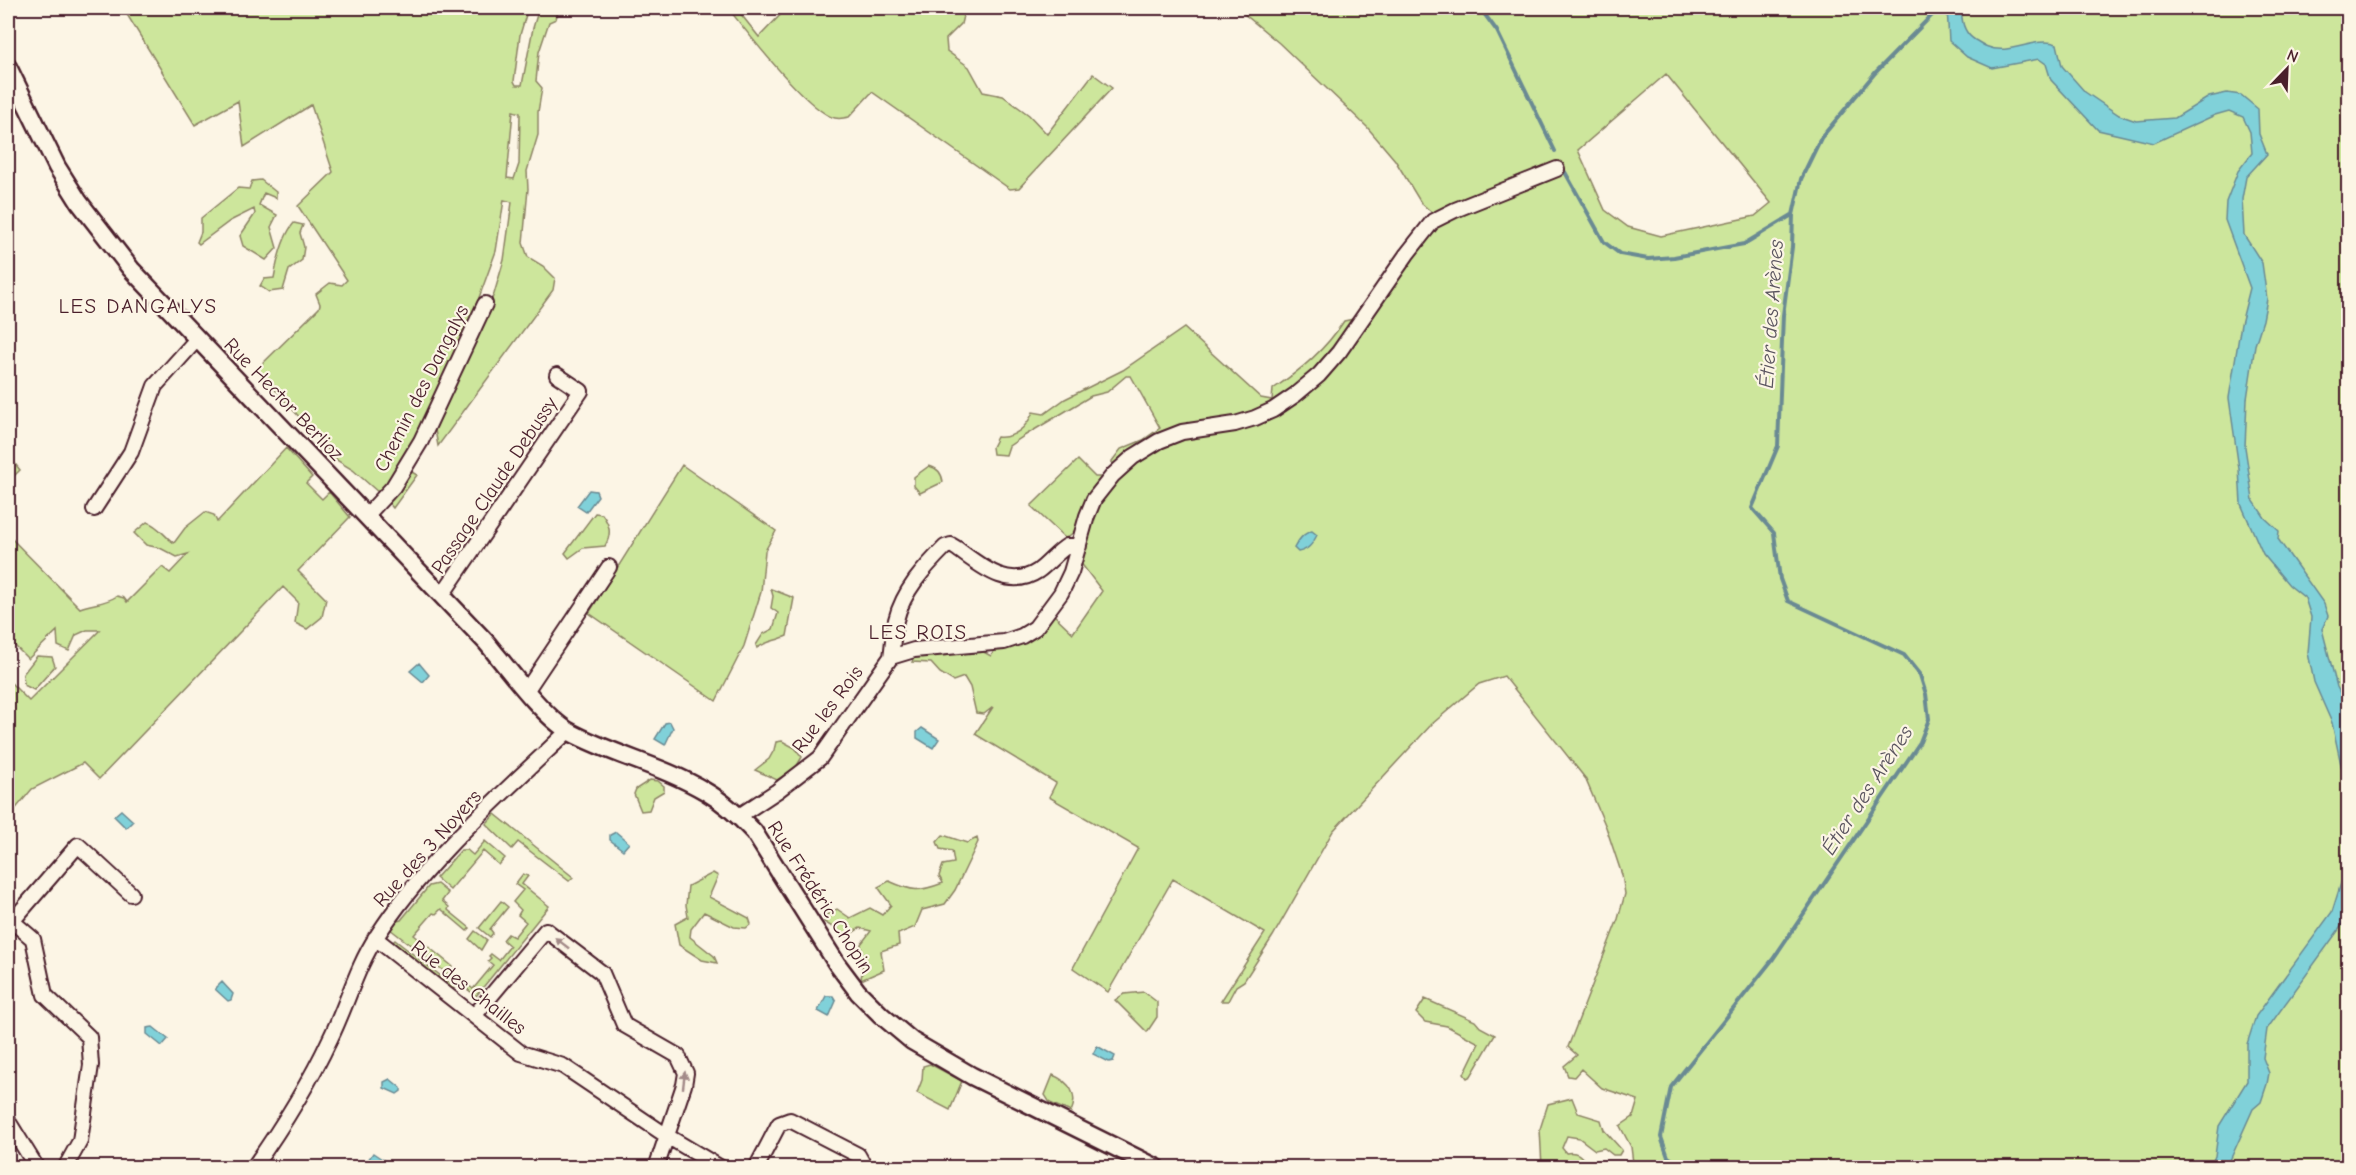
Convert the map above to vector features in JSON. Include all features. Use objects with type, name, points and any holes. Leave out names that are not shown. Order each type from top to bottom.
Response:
[{"type":"street","name":"Rue Hector Berlioz","points":[[8,67],[57,167],[79,202],[130,269],[367,515],[486,642],[526,691],[568,731]]},
{"type":"street","points":[[1079,546],[1067,546],[1038,571],[1017,579],[998,576],[951,545],[945,547],[915,580],[905,595],[895,622],[891,657],[914,650],[984,645],[1022,636],[1035,628],[1061,593],[1071,572],[1094,499],[1107,481],[1133,457],[1159,441],[1182,432],[1235,424],[1273,410],[1319,375],[1340,352],[1407,254],[1433,222],[1455,210],[1557,169]]},
{"type":"street","name":"Chemin des Dangalys","points":[[367,515],[393,487],[421,441],[485,304]]},
{"type":"street","points":[[94,509],[131,452],[155,386],[197,339]]},
{"type":"street","name":"Passage Claude Debussy","points":[[442,596],[581,391],[557,375]]},
{"type":"street","points":[[526,691],[609,567]]},
{"type":"street","name":"Rue les Rois","points":[[739,816],[820,758],[891,657]]},
{"type":"street","name":"Rue Frédéric Chopin","points":[[568,731],[702,789],[739,816],[754,832],[775,862],[837,964],[858,992],[912,1041],[972,1076],[1157,1167]]},
{"type":"street","name":"Rue des 3 Noyers","points":[[253,1167],[283,1125],[330,1041],[363,957],[387,919],[442,855],[568,731]]},
{"type":"street","points":[[65,1167],[80,1141],[91,1065],[89,1037],[45,995],[33,939],[10,923],[78,845],[131,894]]},
{"type":"street","points":[[474,1016],[546,930],[602,973],[624,1025],[678,1056],[686,1073],[656,1167]]},
{"type":"street","name":"Rue des Chailles","points":[[375,938],[521,1053],[563,1066],[667,1136],[720,1167]]},
{"type":"street","points":[[756,1167],[779,1124],[790,1120],[858,1155],[863,1164],[862,1167]]},
{"type":"street","points":[[8,1121],[37,1167]]},
{"type":"green space","points":[[123,8],[528,8],[520,35],[514,81],[516,85],[522,85],[539,8],[559,8],[556,19],[549,22],[539,52],[536,81],[542,88],[538,112],[538,135],[527,171],[528,189],[523,243],[528,257],[543,266],[555,278],[553,290],[438,446],[435,430],[494,294],[504,260],[512,202],[504,200],[496,251],[465,336],[400,469],[379,493],[353,470],[338,461],[257,369],[319,308],[320,304],[316,294],[330,283],[342,285],[347,280],[298,206],[333,172],[311,105],[244,147],[238,101],[195,125]],"holes":[[[513,111],[520,113],[519,164],[514,179],[507,178]]]},
{"type":"green space","points":[[728,8],[736,8],[759,37],[787,8],[954,8],[964,12],[961,24],[946,39],[947,51],[969,67],[983,92],[1003,96],[1029,115],[1047,134],[1093,74],[1112,88],[1019,188],[1010,189],[872,92],[849,117],[837,118],[824,113],[778,70]]},
{"type":"green space","points":[[1237,8],[2348,8],[2348,1167],[1629,1167],[1633,1163],[1631,1147],[1620,1126],[1633,1117],[1638,1100],[1602,1088],[1581,1069],[1574,1077],[1568,1076],[1564,1066],[1577,1055],[1568,1047],[1618,919],[1625,894],[1622,875],[1606,827],[1585,778],[1504,676],[1479,684],[1432,724],[1333,831],[1273,936],[1244,981],[1236,986],[1228,1001],[1221,1001],[1265,933],[1173,879],[1108,992],[1073,968],[1138,848],[1049,797],[1056,783],[975,734],[993,707],[984,714],[976,713],[970,687],[964,677],[953,681],[940,673],[931,663],[912,662],[914,658],[980,650],[991,656],[996,648],[1011,642],[1014,647],[1053,614],[1073,633],[1102,591],[1080,562],[1092,513],[1107,490],[1132,467],[1161,448],[1186,438],[1260,423],[1306,393],[1350,346],[1420,246],[1436,216],[1421,203],[1395,160],[1367,127],[1279,43]],"holes":[[[1666,74],[1771,203],[1755,216],[1661,236],[1628,227],[1605,210],[1578,150]]]},
{"type":"green space","points":[[261,180],[276,192],[276,198],[264,193],[259,205],[277,215],[271,227],[277,248],[266,260],[243,246],[240,236],[255,214],[254,209],[230,221],[199,244],[197,242],[201,232],[201,218],[238,188],[249,189],[252,181]]},
{"type":"green space","points":[[294,223],[303,225],[300,233],[304,247],[302,260],[289,270],[283,290],[269,292],[260,286],[264,279],[274,278],[284,242]]},
{"type":"green space","points":[[1354,319],[1354,327],[1309,379],[1279,402],[1244,416],[1203,424],[1112,466],[1112,461],[1121,449],[1143,440],[1160,428],[1131,376],[1126,376],[1107,392],[1091,396],[1024,436],[1009,446],[1006,455],[993,454],[992,447],[997,437],[1009,436],[1019,431],[1033,412],[1044,414],[1065,399],[1123,370],[1184,328],[1261,398],[1272,400],[1273,389],[1312,358],[1344,321]]},
{"type":"green space","points":[[286,448],[312,477],[306,483],[322,499],[329,492],[350,517],[298,571],[326,599],[322,617],[307,629],[295,623],[298,602],[283,587],[99,779],[83,763],[32,789],[8,818],[8,680],[29,701],[100,630],[87,630],[76,635],[69,651],[58,646],[57,631],[28,659],[8,639],[8,535],[80,608],[108,601],[117,596],[124,598],[127,602],[162,567],[170,573],[188,554],[177,557],[160,548],[146,545],[134,533],[147,522],[174,543],[185,528],[205,512],[214,515],[217,522]]},
{"type":"green space","points":[[8,455],[20,470],[8,482]]},
{"type":"green space","points":[[1078,460],[1095,477],[1101,477],[1101,482],[1081,522],[1065,538],[1031,506]]},
{"type":"green space","points":[[682,465],[776,531],[765,551],[761,592],[744,646],[716,701],[589,613]]},
{"type":"green space","points":[[929,466],[939,471],[943,482],[920,493],[914,486],[914,477]]},
{"type":"green space","points":[[410,471],[417,475],[393,508],[387,501]]},
{"type":"green space","points":[[595,513],[602,514],[607,522],[609,537],[605,546],[583,548],[569,558],[565,553]]},
{"type":"green space","points":[[771,589],[794,598],[787,636],[757,648],[756,645],[763,634],[773,629],[778,613],[771,608],[773,596]]},
{"type":"green space","points":[[37,656],[52,657],[55,666],[34,690],[24,685],[23,674]]},
{"type":"green space","points":[[782,741],[795,748],[802,757],[795,769],[777,780],[755,770],[769,759],[776,742]]},
{"type":"green space","points":[[650,780],[658,781],[664,786],[664,791],[654,797],[649,810],[641,811],[634,794],[636,789]]},
{"type":"green space","points":[[495,814],[573,877],[569,881],[518,842],[512,849],[486,824]]},
{"type":"green space","points":[[943,835],[967,843],[977,838],[978,842],[955,890],[945,904],[922,910],[915,927],[898,934],[899,945],[881,951],[884,970],[861,980],[863,962],[861,944],[871,931],[860,928],[847,936],[824,922],[827,914],[837,909],[850,918],[870,908],[882,915],[891,905],[878,887],[889,881],[916,890],[943,883],[939,876],[943,865],[954,863],[952,851],[940,849],[937,842]]},
{"type":"green space","points":[[485,841],[505,858],[499,865],[483,851],[450,890],[436,878],[461,850],[467,850],[473,855]]},
{"type":"green space","points":[[713,873],[718,876],[709,897],[749,918],[751,924],[746,928],[734,927],[704,912],[691,929],[690,937],[714,956],[717,963],[702,960],[679,945],[675,924],[688,917],[686,905],[688,886]]},
{"type":"green space","points":[[523,874],[528,876],[522,884],[549,906],[476,996],[390,929],[401,920],[429,886],[437,884],[448,893],[442,901],[449,907],[448,910],[470,928],[467,931],[441,909],[436,914],[433,913],[414,935],[452,966],[449,969],[473,989],[493,965],[488,961],[491,958],[489,956],[491,954],[499,960],[510,946],[503,940],[508,934],[514,937],[526,922],[518,915],[521,910],[513,902],[523,890],[515,884]]},
{"type":"green space","points":[[501,901],[508,907],[490,929],[493,933],[490,937],[479,928]]},
{"type":"green space","points":[[475,931],[487,940],[481,950],[469,939]]},
{"type":"green space","points":[[395,940],[455,987],[451,991],[392,943]]},
{"type":"green space","points":[[1144,992],[1157,1002],[1157,1017],[1147,1032],[1115,1000],[1124,994]]},
{"type":"green space","points":[[1425,999],[1475,1021],[1480,1027],[1495,1035],[1471,1076],[1467,1078],[1464,1074],[1479,1043],[1447,1026],[1425,1022],[1416,1013]]},
{"type":"green space","points":[[930,1064],[962,1081],[950,1110],[917,1093],[922,1080],[923,1066]]},
{"type":"green space","points":[[1053,1075],[1064,1081],[1071,1089],[1074,1100],[1071,1112],[1050,1103],[1045,1095]]},
{"type":"green space","points":[[1572,1098],[1578,1113],[1601,1120],[1604,1130],[1622,1150],[1619,1155],[1613,1155],[1604,1148],[1595,1150],[1579,1138],[1567,1136],[1562,1148],[1566,1153],[1580,1156],[1590,1167],[1542,1167],[1540,1129],[1548,1104]]},
{"type":"water","points":[[1947,8],[1962,8],[1963,22],[1968,34],[1988,47],[2005,49],[2040,42],[2057,44],[2062,66],[2085,92],[2119,115],[2136,121],[2175,118],[2209,97],[2227,93],[2241,95],[2258,109],[2259,134],[2267,154],[2246,177],[2242,199],[2244,235],[2262,263],[2267,299],[2255,345],[2247,399],[2245,447],[2253,500],[2265,518],[2279,531],[2278,539],[2324,604],[2328,616],[2322,629],[2337,687],[2348,708],[2348,797],[2332,723],[2314,682],[2308,653],[2311,617],[2305,598],[2289,585],[2263,554],[2241,504],[2239,469],[2229,398],[2241,324],[2250,288],[2225,220],[2226,202],[2238,171],[2252,153],[2250,132],[2243,117],[2229,111],[2215,115],[2154,143],[2098,130],[2051,80],[2046,64],[2039,59],[1992,68],[1967,57],[1949,41]]},
{"type":"water","points":[[589,490],[596,491],[598,496],[586,512],[577,506]]},
{"type":"water","points":[[1312,531],[1317,535],[1313,542],[1298,552],[1294,548],[1297,543],[1303,535]]},
{"type":"water","points":[[419,663],[429,675],[423,682],[410,671]]},
{"type":"water","points":[[670,722],[673,728],[665,745],[655,739],[665,723]]},
{"type":"water","points":[[922,728],[939,739],[933,748],[917,738],[917,732]]},
{"type":"water","points":[[121,810],[133,821],[126,828],[114,816]]},
{"type":"water","points":[[616,832],[629,843],[623,850],[610,840],[610,835]]},
{"type":"water","points":[[2348,849],[2348,917],[2267,1029],[2263,1058],[2269,1073],[2261,1102],[2253,1109],[2227,1167],[2210,1167],[2215,1156],[2219,1126],[2247,1081],[2247,1044],[2256,1016],[2332,912],[2342,880],[2342,861]]},
{"type":"water","points":[[222,982],[233,994],[231,1000],[228,1001],[215,989]]},
{"type":"water","points":[[826,996],[833,996],[836,1001],[829,1017],[818,1011]]},
{"type":"water","points":[[153,1027],[168,1039],[162,1046],[147,1034],[147,1028]]},
{"type":"water","points":[[1097,1046],[1115,1056],[1113,1061],[1109,1062],[1093,1054]]},
{"type":"water","points":[[390,1079],[401,1088],[397,1094],[384,1088],[384,1082]]},
{"type":"water","points":[[373,1153],[391,1165],[378,1167],[368,1160]]},
{"type":"waterway","points":[[1480,8],[1497,31],[1555,151]]},
{"type":"waterway","name":"Étier des Arènes","points":[[1685,1168],[1668,1157],[1661,1137],[1671,1087],[1773,959],[1920,742],[1929,719],[1926,694],[1920,675],[1904,655],[1788,601],[1780,579],[1774,533],[1752,508],[1778,446],[1783,315],[1792,247],[1793,215],[1801,179],[1821,138],[1875,73],[1939,8]]},
{"type":"waterway","points":[[1565,172],[1604,242],[1620,254],[1648,259],[1674,257],[1744,244],[1792,215]]},
{"type":"district","name":"LES DANGALYS","points":[[138,306]]},
{"type":"district","name":"LES ROIS","points":[[918,632]]}]
